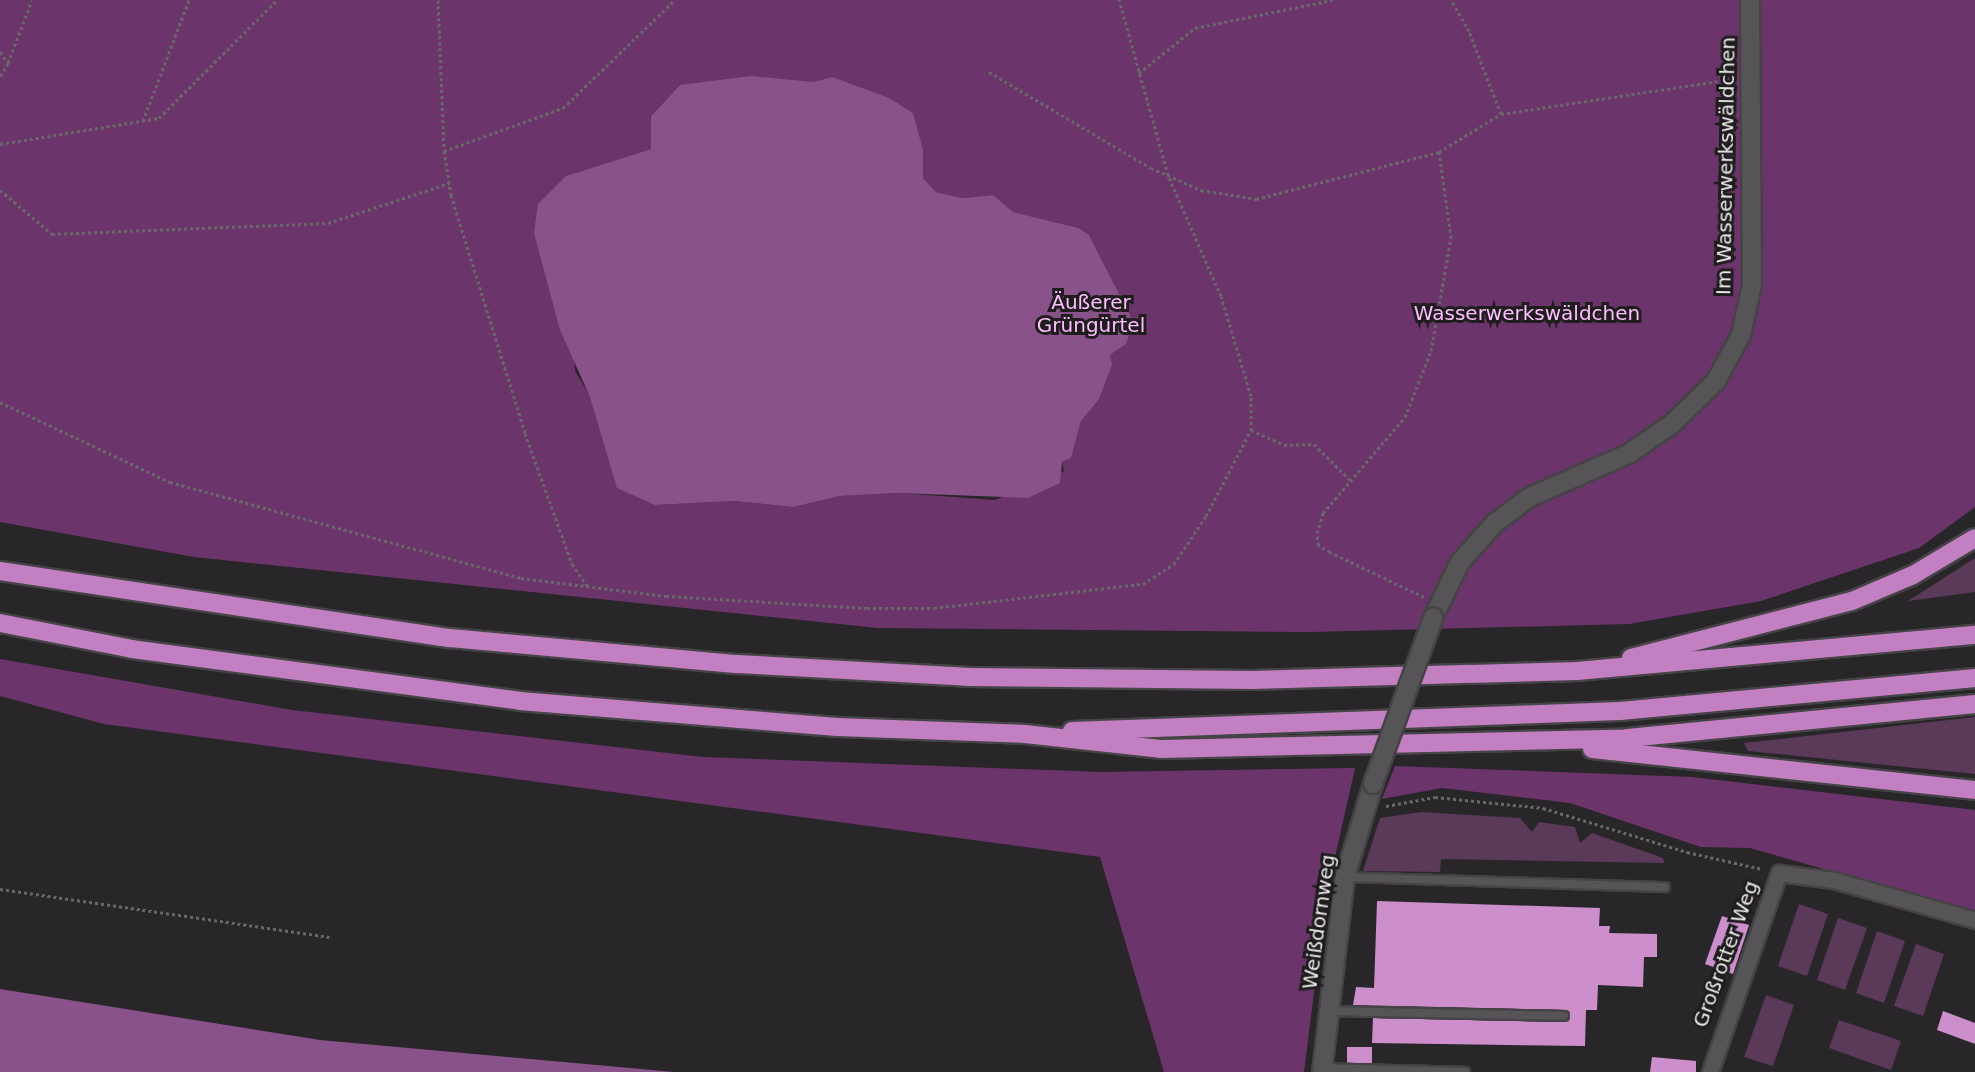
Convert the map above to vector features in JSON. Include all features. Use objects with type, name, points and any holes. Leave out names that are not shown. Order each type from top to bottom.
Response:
[{"type":"highway","points":[[1577,671],[1852,601],[1913,575],[1975,538]]},
{"type":"highway","points":[[0,571],[450,638],[750,665],[1108,680],[1577,671],[1975,635]]},
{"type":"highway","points":[[0,623],[132,649],[520,701],[837,727],[1025,734],[1160,749],[1524,744],[1752,728],[1975,704]]},
{"type":"highway","points":[[1025,734],[1620,711],[1975,678]]},
{"type":"highway","points":[[1524,744],[1975,790]]},
{"type":"street","name":"Im Wasserwerkswäldchen","points":[[1373,784],[1434,618],[1460,562],[1495,523],[1530,497],[1630,453],[1673,423],[1716,381],[1741,335],[1752,285],[1750,0]]},
{"type":"street","name":"Weißdornweg","points":[[1323,1070],[1345,877],[1373,784]]},
{"type":"street","name":"Großrotter Weg","points":[[1710,1072],[1779,873],[1834,880],[1975,920]]},
{"type":"lane","points":[[1345,877],[1665,887]]},
{"type":"lane","points":[[1330,1011],[1564,1016]]},
{"type":"lane","name":"Weißdornweg","points":[[1323,1070],[1465,1072]]},
{"type":"path","points":[[0,77],[8,63],[32,0]]},
{"type":"path","points":[[143,121],[189,0]]},
{"type":"path","points":[[0,144],[143,121],[169,110],[277,0]]},
{"type":"path","points":[[438,0],[444,151],[450,183],[525,433],[572,564],[589,588]]},
{"type":"path","points":[[444,151],[563,108],[675,0]]},
{"type":"path","points":[[0,402],[171,482],[411,550],[521,578],[589,588],[934,608],[1143,584],[1160,577],[1188,546],[1251,430],[1251,396],[1221,296],[1168,175],[1119,0]]},
{"type":"path","points":[[1139,73],[1195,28],[1333,0]]},
{"type":"path","points":[[1450,0],[1469,31],[1501,114]]},
{"type":"path","points":[[0,52],[8,63]]},
{"type":"path","points":[[989,72],[1168,175],[1229,198],[1256,199],[1439,152],[1501,114],[1751,76]]},
{"type":"path","points":[[1427,599],[1318,545],[1323,513],[1405,417],[1431,351],[1451,238],[1439,152]]},
{"type":"path","points":[[0,190],[52,234],[328,223],[450,183]]},
{"type":"path","points":[[1251,430],[1284,445],[1314,444],[1350,480]]},
{"type":"path","points":[[1410,802],[1435,797],[1543,808],[1687,852],[1779,873]]},
{"type":"path","points":[[0,889],[330,937]]},
{"type":"shaded area","points":[[751,76],[813,82],[832,77],[889,98],[913,113],[923,150],[923,178],[936,192],[962,198],[993,195],[1013,212],[1079,228],[1089,235],[1130,315],[1129,335],[1126,344],[1110,355],[1112,365],[1099,399],[1081,421],[1071,458],[1062,462],[1060,483],[1028,498],[898,493],[840,496],[793,507],[734,501],[655,505],[617,488],[590,397],[560,330],[534,233],[538,204],[566,176],[651,149],[651,116],[680,85]]},
{"type":"shaded area","points":[[1975,558],[1975,592],[1908,601]]},
{"type":"shaded area","points":[[1975,717],[1975,774],[1748,751],[1744,743]]},
{"type":"shaded area","points":[[1421,812],[1520,818],[1532,832],[1539,822],[1575,827],[1580,843],[1592,833],[1663,858],[1664,863],[1441,859],[1440,872],[1363,871],[1380,818]]},
{"type":"shaded area","points":[[1799,904],[1828,914],[1807,976],[1778,966]]},
{"type":"shaded area","points":[[1838,918],[1867,928],[1845,990],[1817,980]]},
{"type":"shaded area","points":[[1877,931],[1905,941],[1884,1003],[1856,993]]},
{"type":"shaded area","points":[[1916,944],[1944,954],[1923,1016],[1894,1006]]},
{"type":"shaded area","points":[[0,989],[320,1040],[674,1072],[0,1072]]},
{"type":"shaded area","points":[[1766,995],[1794,1005],[1773,1066],[1744,1057]]},
{"type":"shaded area","points":[[1839,1020],[1901,1041],[1891,1070],[1829,1048]]},
{"type":"green space","name":"Äußerer Grüngürtel","points":[[0,0],[1975,0],[1975,507],[1919,548],[1761,601],[1629,624],[1310,632],[878,628],[194,557],[0,522]],"holes":[[[832,77],[923,150],[923,178],[936,192],[962,198],[992,195],[1013,212],[1079,228],[1089,235],[1130,315],[1119,349],[1110,355],[1106,381],[1081,421],[1071,458],[1062,462],[1064,471],[995,500],[898,493],[840,496],[793,507],[734,501],[655,505],[575,371],[566,176],[651,149],[651,116],[680,85],[814,82]]]},
{"type":"green space","points":[[0,659],[292,710],[703,757],[1100,772],[1355,768],[1326,897],[1304,1072],[1164,1072],[1100,857],[104,724],[0,696]]},
{"type":"green space","points":[[1395,766],[1692,777],[1975,810],[1975,912],[1750,848],[1701,847],[1570,803],[1442,788],[1382,799]]},
{"type":"building","points":[[1377,901],[1600,908],[1599,926],[1610,926],[1609,933],[1657,934],[1657,957],[1644,957],[1643,987],[1598,985],[1597,1010],[1586,1010],[1585,1046],[1372,1043],[1373,1018],[1564,1022],[1570,1017],[1564,1010],[1353,1005],[1356,987],[1374,988]]},
{"type":"building","points":[[1722,916],[1749,925],[1733,974],[1705,964]]},
{"type":"building","points":[[1943,1011],[1975,1023],[1975,1044],[1937,1030]]},
{"type":"building","points":[[1347,1047],[1372,1047],[1372,1063],[1347,1063]]},
{"type":"building","points":[[1652,1057],[1696,1061],[1696,1072],[1650,1072]]},
{"type":"park label","name":"Wasserwerkswäldchen","points":[[1527,313]]}]
